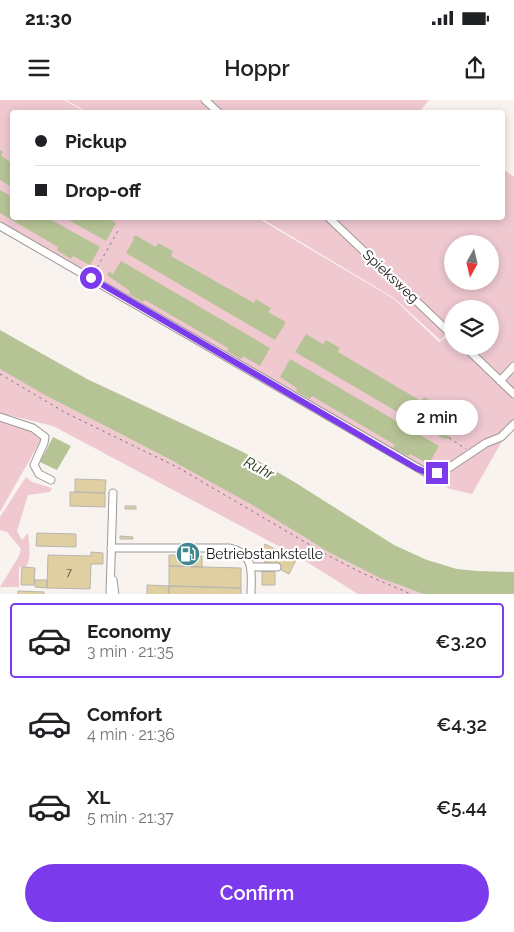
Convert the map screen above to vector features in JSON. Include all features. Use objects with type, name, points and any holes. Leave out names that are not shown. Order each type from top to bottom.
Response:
[{"type":"street","points":[[205,100],[216,110]]},
{"type":"street","name":"Spieksweg","points":[[331,220],[444,326]]},
{"type":"street","points":[[0,226],[416,468],[431,473],[444,471],[471,452],[500,437],[514,424]]},
{"type":"street","points":[[473,355],[514,394]]},
{"type":"street","points":[[500,382],[514,366]]},
{"type":"street","points":[[0,417],[32,428],[45,437],[34,464],[39,474],[51,480]]},
{"type":"street","points":[[112,493],[110,571],[112,591]]},
{"type":"street","points":[[111,548],[229,548],[242,553],[250,562],[251,594]]},
{"type":"street","points":[[251,567],[277,568]]},
{"type":"path","points":[[91,278],[119,229]]},
{"type":"path","points":[[0,374],[66,413],[177,467],[362,573],[412,594]]},
{"type":"path","points":[[449,438],[471,452]]},
{"type":"shaded area","points":[[0,100],[64,100],[82,110],[10,110],[10,220],[261,220],[394,299],[439,342],[444,339],[444,355],[472,355],[514,395],[514,420],[472,494],[450,489],[96,279],[0,226]]},
{"type":"shaded area","points":[[66,100],[429,100],[421,110],[84,110]]},
{"type":"shaded area","points":[[505,170],[514,177],[514,394],[473,355],[499,355],[499,300],[444,300],[444,337],[440,340],[394,298],[264,220],[505,220]]},
{"type":"shaded area","points":[[0,369],[248,502],[340,558],[363,570],[423,594],[358,594],[299,557],[53,426],[0,413]]},
{"type":"shaded area","points":[[0,419],[24,427],[42,438],[0,512]]},
{"type":"shaded area","points":[[26,477],[32,482],[52,488],[50,492],[28,495],[17,531],[22,540],[28,533],[30,551],[28,563],[26,567],[19,567],[19,587],[0,587],[19,556],[21,549],[7,532],[0,530],[0,517]]},
{"type":"water","points":[[0,150],[3,152],[1,156],[10,162],[10,186],[0,180]]},
{"type":"water","points":[[0,190],[10,196],[10,219],[0,213]]},
{"type":"water","points":[[12,220],[52,220],[100,247],[90,265],[73,256],[71,259],[57,250],[58,247]]},
{"type":"water","points":[[69,220],[111,220],[116,223],[106,241]]},
{"type":"water","points":[[135,235],[156,247],[158,243],[173,251],[171,256],[254,303],[256,299],[271,308],[268,312],[286,322],[275,340],[126,253]]},
{"type":"water","points":[[121,261],[270,348],[260,366],[243,356],[241,359],[227,351],[228,348],[145,300],[143,302],[129,294],[130,291],[107,275],[109,272],[113,274]]},
{"type":"water","name":"Ruhr","points":[[0,330],[87,379],[243,452],[394,545],[427,560],[457,569],[514,572],[514,594],[423,594],[380,578],[330,553],[249,503],[45,395],[0,369]]},
{"type":"water","points":[[306,334],[323,344],[326,340],[340,348],[338,352],[421,401],[424,397],[438,405],[436,410],[455,420],[447,434],[450,437],[444,439],[295,352]]},
{"type":"water","points":[[290,359],[439,446],[431,460],[433,461],[431,465],[393,448],[395,445],[312,396],[310,399],[296,391],[297,388],[280,377]]},
{"type":"water","points":[[53,437],[71,446],[57,470],[40,462]]},
{"type":"building","points":[[75,479],[106,480],[105,493],[75,492]]},
{"type":"building","points":[[70,492],[105,493],[105,507],[70,506]]},
{"type":"building","points":[[125,506],[136,506],[136,509],[125,509]]},
{"type":"building","points":[[37,533],[76,534],[76,547],[36,546]]},
{"type":"building","points":[[120,536],[133,537],[133,539],[120,539]]},
{"type":"building","points":[[265,544],[296,560],[289,574],[258,558]]},
{"type":"building","points":[[91,552],[103,553],[103,564],[91,564],[90,589],[47,588],[48,555],[91,556]]},
{"type":"building","points":[[169,555],[202,556],[202,567],[169,566]]},
{"type":"building","points":[[169,566],[241,568],[241,588],[169,586]]},
{"type":"building","points":[[22,567],[35,568],[34,585],[21,585]]},
{"type":"building","points":[[262,571],[275,572],[275,585],[262,585]]},
{"type":"building","points":[[35,580],[47,580],[47,588],[35,587]]},
{"type":"building","points":[[147,585],[169,586],[169,594],[147,594]]},
{"type":"building","points":[[169,586],[241,588],[241,594],[169,594]]},
{"type":"building","points":[[18,591],[44,592],[44,594],[18,594]]},
{"type":"place","name":"Betriebstankstelle","points":[[188,554]]},
{"type":"route","points":[[91,278],[416,468],[425,472],[437,473]]}]
